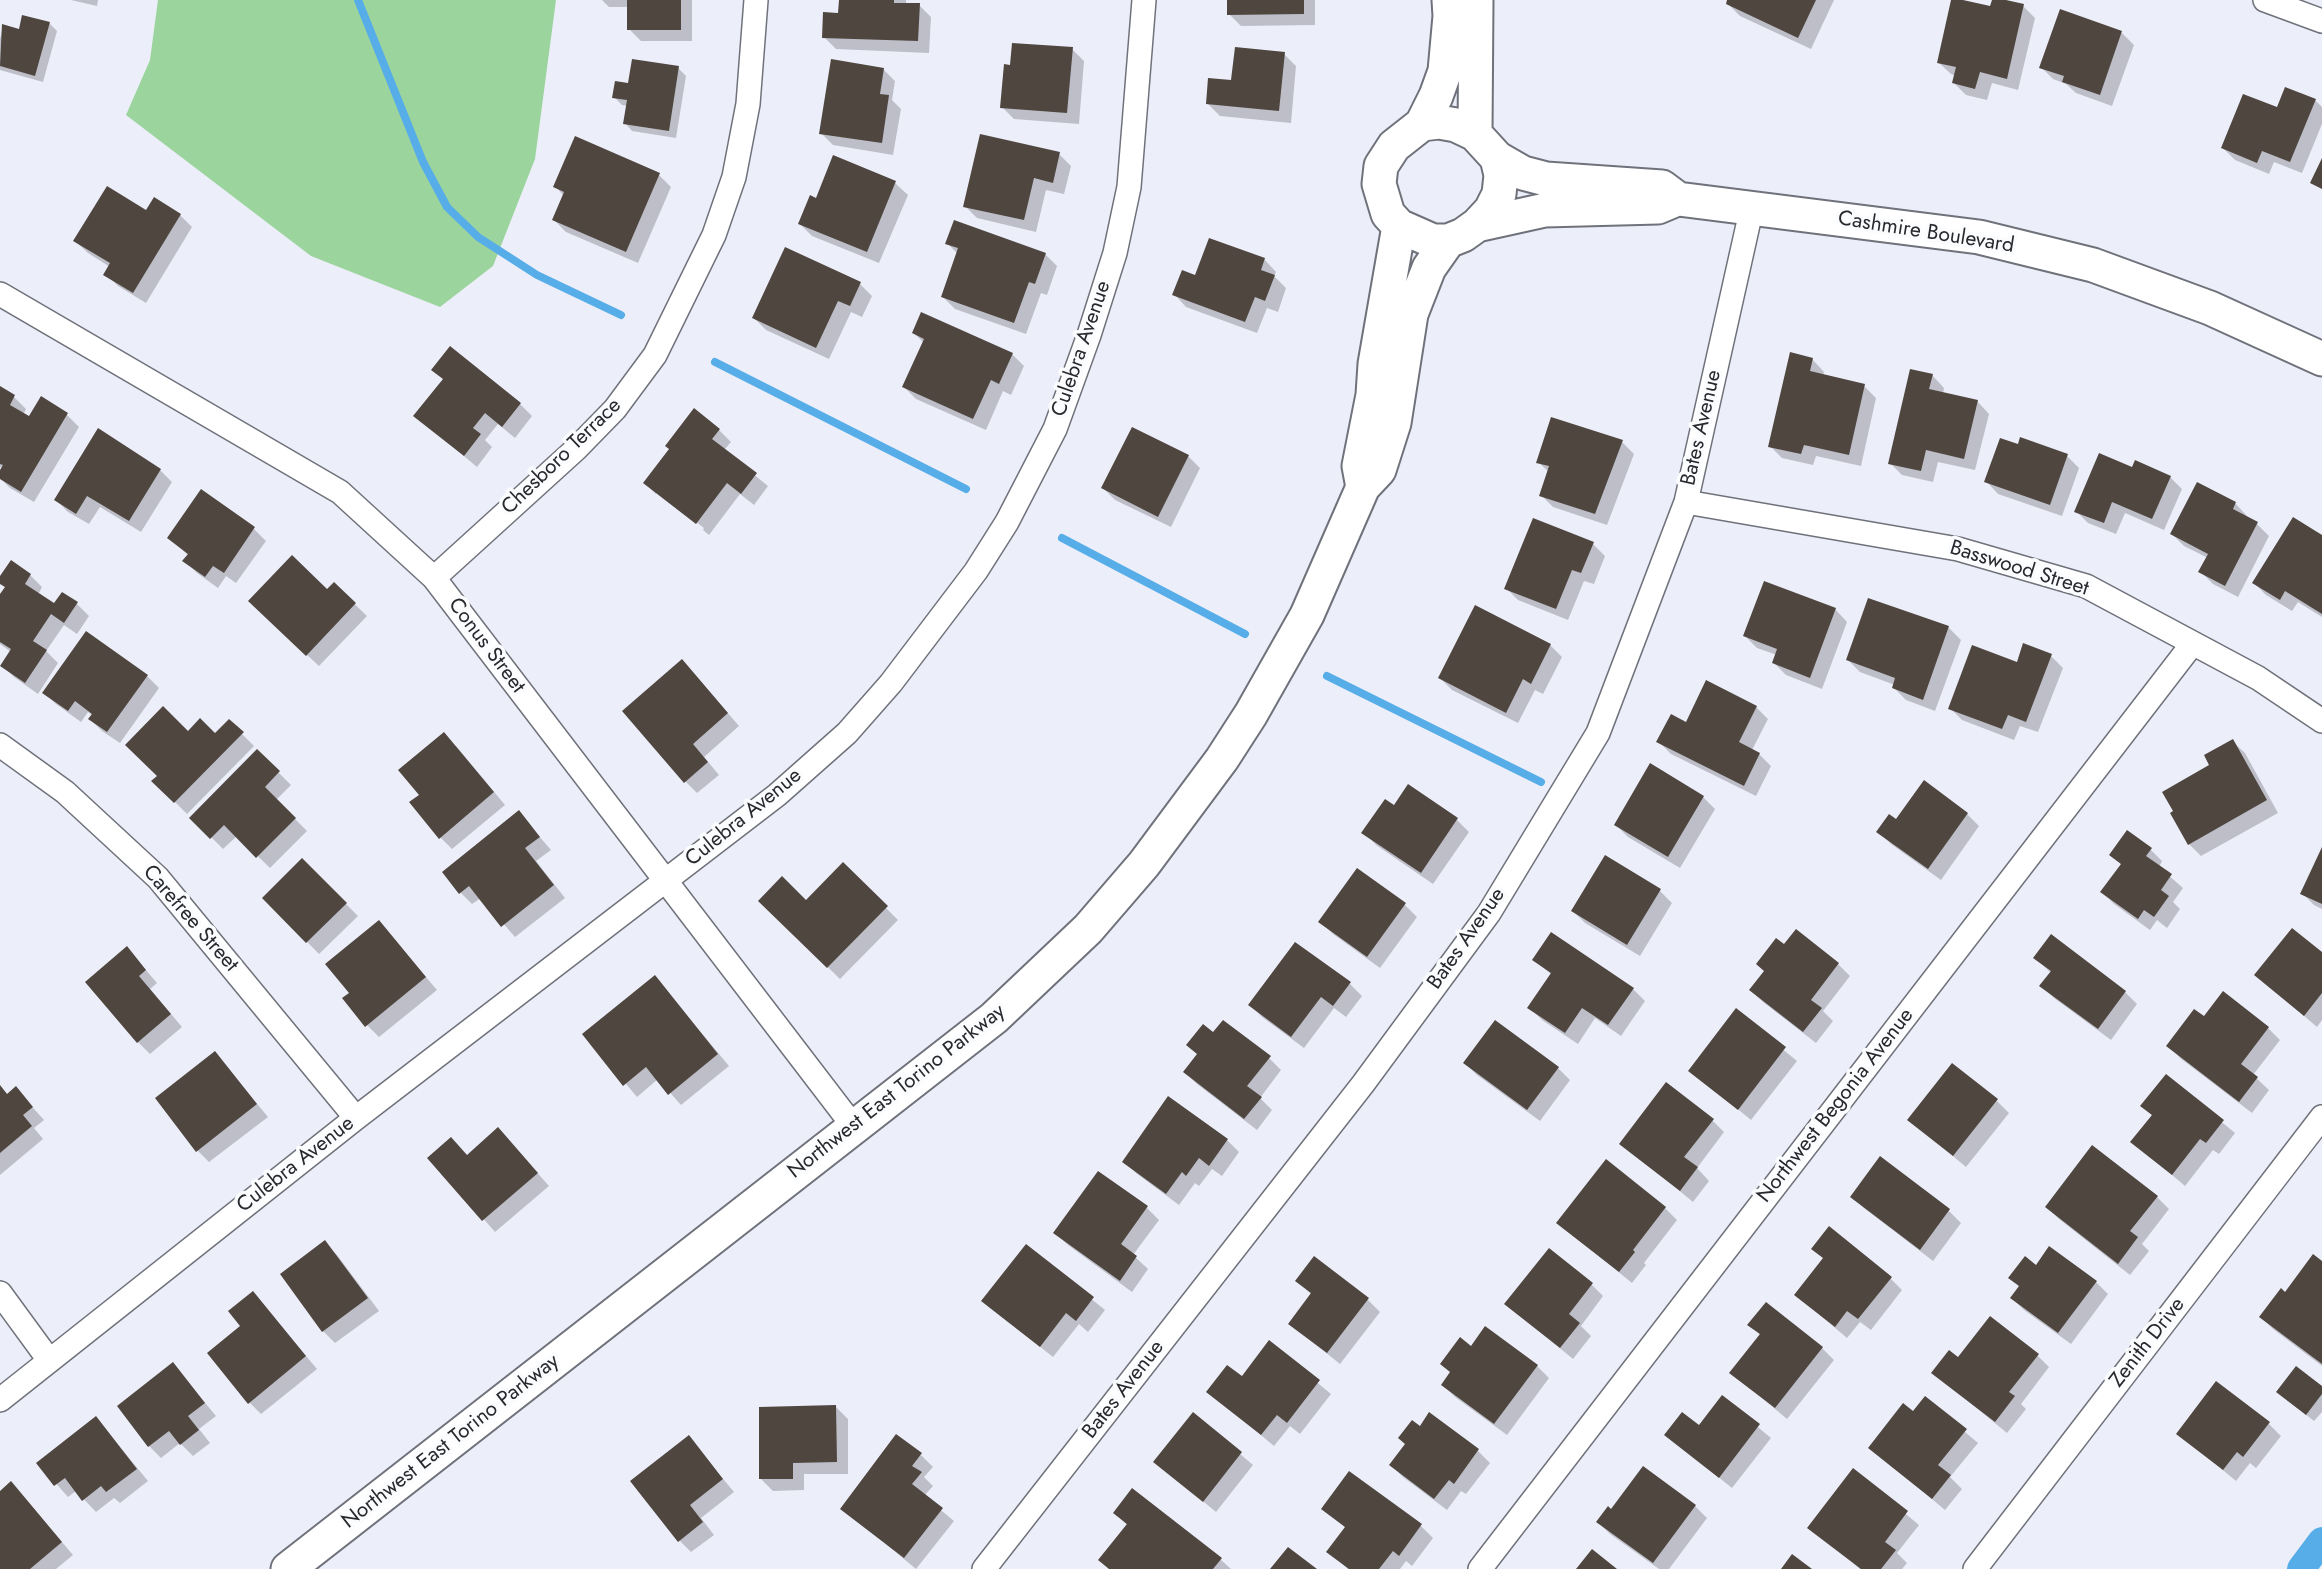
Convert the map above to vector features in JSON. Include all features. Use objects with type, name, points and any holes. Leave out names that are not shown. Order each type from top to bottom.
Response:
[{"type":"street","name":"Chesboro Terrace","points":[[434,578],[576,449],[615,409],[655,355],[714,235],[734,177],[748,104],[756,0]]},
{"type":"street","name":"Culebra Avenue","points":[[0,1400],[356,1118],[777,794],[847,733],[891,683],[976,571],[1007,522],[1055,429],[1115,253],[1129,187],[1144,0]]},
{"type":"street","points":[[1422,124],[1438,122],[1456,125],[1475,134],[1497,158],[1501,176],[1499,194],[1491,209],[1463,235],[1448,241],[1433,241],[1399,226],[1388,214],[1379,184],[1381,166],[1394,146],[1422,124],[1436,96],[1445,71],[1449,0]]},
{"type":"street","points":[[1475,134],[1476,0]]},
{"type":"street","points":[[2265,0],[2322,21]]},
{"type":"street","name":"Cashmire Boulevard","points":[[1497,158],[1523,173],[1546,179],[1662,187],[1678,199]]},
{"type":"street","name":"Cashmire Boulevard","points":[[1476,225],[1545,210],[1658,208],[1678,199],[1979,237],[2092,265],[2210,308],[2322,359]]},
{"type":"street","name":"Bates Avenue","points":[[984,1569],[1363,1084],[1489,913],[1598,733],[1686,502],[1752,207]]},
{"type":"street","name":"Northwest East Torino Parkway","points":[[1363,487],[1359,466],[1373,395],[1375,364],[1399,226]]},
{"type":"street","name":"Northwest East Torino Parkway","points":[[288,1569],[994,1018],[1088,929],[1144,864],[1222,759],[1307,615],[1363,487],[1379,470],[1394,423],[1406,340],[1418,290],[1429,268],[1448,241]]},
{"type":"street","name":"Conus Street","points":[[0,294],[340,492],[434,578],[854,1127]]},
{"type":"street","name":"Basswood Street","points":[[1686,502],[1958,549],[2086,586],[2258,678],[2322,721]]},
{"type":"street","name":"Northwest Begonia Avenue","points":[[1480,1569],[2193,643]]},
{"type":"street","name":"Carefree Street","points":[[0,745],[65,792],[158,878],[356,1118]]},
{"type":"street","name":"Zenith Drive","points":[[1975,1569],[2322,1117]]},
{"type":"street","points":[[0,1293],[49,1360]]},
{"type":"green space","points":[[158,0],[556,0],[535,159],[493,266],[440,307],[311,256],[126,115],[150,60]]},
{"type":"building","points":[[627,0],[681,0],[681,30],[627,30]]},
{"type":"building","points":[[839,0],[920,3],[918,41],[822,38],[823,12],[838,13]]},
{"type":"building","points":[[1227,0],[1304,0],[1304,14],[1227,15]]},
{"type":"building","points":[[1727,0],[1816,0],[1798,38],[1726,4]]},
{"type":"building","points":[[1951,0],[1990,6],[1992,0],[2024,4],[2007,79],[1980,72],[1975,89],[1952,83],[1956,67],[1937,63]]},
{"type":"building","points":[[2060,9],[2122,31],[2100,95],[2062,82],[2064,76],[2039,68]]},
{"type":"building","points":[[22,15],[50,22],[35,76],[0,66],[2,24],[19,29]]},
{"type":"building","points":[[1012,43],[1073,47],[1067,113],[1000,108],[1004,64],[1010,65]]},
{"type":"building","points":[[1235,47],[1285,52],[1279,111],[1206,104],[1208,78],[1231,80]]},
{"type":"building","points":[[632,59],[679,66],[669,131],[623,124],[627,100],[612,98],[615,81],[628,83]]},
{"type":"building","points":[[831,59],[884,68],[880,94],[889,95],[882,143],[819,134]]},
{"type":"building","points":[[2285,87],[2316,99],[2290,162],[2262,151],[2257,163],[2221,148],[2243,94],[2277,107]]},
{"type":"building","points":[[980,134],[1060,152],[1053,183],[1034,178],[1024,220],[963,207]]},
{"type":"building","points":[[575,136],[660,173],[626,252],[552,220],[564,192],[553,187]]},
{"type":"building","points":[[833,155],[896,181],[867,252],[798,224],[810,195],[816,198]]},
{"type":"building","points":[[2322,158],[2322,189],[2310,183]]},
{"type":"building","points":[[107,186],[146,210],[154,197],[181,214],[133,293],[103,275],[110,263],[73,241]]},
{"type":"building","points":[[954,220],[1046,253],[1035,284],[1029,282],[1014,323],[941,297],[958,248],[945,244]]},
{"type":"building","points":[[1209,238],[1265,258],[1261,270],[1275,275],[1265,301],[1255,297],[1245,322],[1172,295],[1182,270],[1195,275]]},
{"type":"building","points":[[785,247],[861,282],[850,306],[838,301],[816,348],[752,318]]},
{"type":"building","points":[[921,312],[1013,353],[999,384],[991,380],[973,419],[902,387],[924,339],[912,333]]},
{"type":"building","points":[[450,346],[521,403],[502,427],[485,413],[473,428],[481,434],[464,456],[413,416],[443,379],[431,370]]},
{"type":"building","points":[[1790,352],[1813,358],[1810,371],[1865,384],[1849,455],[1804,445],[1801,454],[1768,447]]},
{"type":"building","points":[[1910,369],[1933,374],[1929,389],[1978,400],[1964,459],[1926,450],[1921,471],[1888,464]]},
{"type":"building","points":[[0,386],[15,395],[10,405],[29,416],[41,396],[68,413],[21,492],[0,479],[3,465],[0,464]]},
{"type":"building","points":[[694,408],[720,429],[712,439],[757,473],[741,494],[727,483],[696,524],[643,483],[669,449],[665,446]]},
{"type":"building","points":[[1551,417],[1623,440],[1595,514],[1539,496],[1549,466],[1536,463]]},
{"type":"building","points":[[1132,427],[1189,455],[1158,517],[1101,488]]},
{"type":"building","points":[[98,428],[161,469],[129,521],[87,496],[76,514],[54,500]]},
{"type":"building","points":[[2020,437],[2068,454],[2050,505],[1984,482],[2000,438],[2018,444]]},
{"type":"building","points":[[2099,453],[2132,467],[2135,460],[2171,476],[2152,519],[2112,502],[2104,523],[2074,512]]},
{"type":"building","points":[[2197,482],[2236,502],[2233,509],[2258,522],[2225,586],[2198,572],[2208,554],[2170,534]]},
{"type":"building","points":[[201,489],[255,527],[224,573],[213,566],[205,577],[182,561],[188,554],[167,538]]},
{"type":"building","points":[[2293,517],[2322,535],[2322,614],[2285,591],[2280,600],[2252,583]]},
{"type":"building","points":[[1533,518],[1594,542],[1581,573],[1572,570],[1556,609],[1504,589]]},
{"type":"building","points":[[292,555],[327,589],[334,582],[356,603],[306,656],[248,601]]},
{"type":"building","points":[[11,560],[31,574],[25,584],[54,603],[62,592],[78,602],[64,623],[51,614],[33,641],[47,650],[25,683],[0,666],[11,649],[0,642],[0,594],[5,587],[0,584],[0,576]]},
{"type":"building","points":[[1764,581],[1836,608],[1810,678],[1772,663],[1777,649],[1743,636]]},
{"type":"building","points":[[1868,598],[1949,626],[1923,700],[1892,688],[1895,678],[1846,660]]},
{"type":"building","points":[[1475,605],[1551,644],[1531,684],[1523,679],[1506,713],[1438,678]]},
{"type":"building","points":[[86,631],[148,675],[107,732],[88,719],[92,714],[75,701],[68,711],[42,693]]},
{"type":"building","points":[[2023,643],[2052,654],[2026,722],[2008,715],[2002,729],[1948,709],[1972,645],[2017,662]]},
{"type":"building","points":[[682,659],[728,713],[693,744],[708,762],[684,783],[622,711]]},
{"type":"building","points":[[1706,680],[1757,706],[1739,742],[1760,753],[1744,786],[1656,742],[1671,714],[1686,722]]},
{"type":"building","points":[[163,706],[188,731],[200,718],[215,733],[229,719],[244,732],[174,803],[151,781],[157,776],[125,745]]},
{"type":"building","points":[[444,732],[494,792],[439,839],[409,802],[419,795],[398,770]]},
{"type":"building","points":[[2233,739],[2267,800],[2188,845],[2162,792],[2209,765],[2204,755]]},
{"type":"building","points":[[257,749],[280,771],[265,787],[296,818],[256,858],[224,825],[210,839],[189,818]]},
{"type":"building","points":[[1650,763],[1704,796],[1668,857],[1614,825]]},
{"type":"building","points":[[1924,780],[1968,813],[1928,869],[1876,832],[1889,814],[1896,819]]},
{"type":"building","points":[[1408,784],[1458,818],[1421,873],[1361,833],[1385,799],[1394,805]]},
{"type":"building","points":[[519,810],[540,837],[525,848],[554,885],[501,927],[469,886],[459,894],[442,872]]},
{"type":"building","points":[[2127,830],[2152,848],[2146,856],[2172,874],[2161,890],[2169,896],[2154,917],[2144,910],[2138,919],[2100,892],[2121,864],[2109,855]]},
{"type":"building","points":[[2322,847],[2322,904],[2300,894]]},
{"type":"building","points":[[1605,855],[1661,889],[1627,945],[1571,911]]},
{"type":"building","points":[[302,858],[347,903],[306,943],[262,898]]},
{"type":"building","points":[[843,862],[888,906],[827,968],[758,901],[782,876],[806,900]]},
{"type":"building","points":[[1357,868],[1406,903],[1367,957],[1318,922]]},
{"type":"building","points":[[379,920],[426,977],[365,1027],[342,998],[349,993],[325,964]]},
{"type":"building","points":[[2292,928],[2322,952],[2322,993],[2304,1016],[2254,975]]},
{"type":"building","points":[[1796,929],[1839,963],[1811,1000],[1822,1008],[1803,1032],[1749,990],[1764,971],[1756,964],[1776,938],[1784,944]]},
{"type":"building","points":[[1551,932],[1634,988],[1608,1025],[1582,1008],[1565,1033],[1527,1008],[1551,973],[1532,960]]},
{"type":"building","points":[[2051,934],[2126,991],[2098,1029],[2039,986],[2051,971],[2033,958]]},
{"type":"building","points":[[1295,942],[1351,982],[1333,1006],[1321,997],[1291,1037],[1248,1005]]},
{"type":"building","points":[[127,946],[146,970],[139,976],[171,1014],[137,1043],[85,982]]},
{"type":"building","points":[[655,975],[718,1054],[668,1095],[646,1067],[623,1086],[582,1034]]},
{"type":"building","points":[[2223,991],[2269,1027],[2241,1064],[2258,1077],[2239,1102],[2166,1046],[2194,1009],[2204,1016]]},
{"type":"building","points":[[1736,1008],[1786,1047],[1738,1110],[1688,1071]]},
{"type":"building","points":[[1223,1020],[1271,1056],[1247,1086],[1262,1097],[1244,1119],[1183,1072],[1197,1054],[1186,1045],[1203,1024],[1213,1032]]},
{"type":"building","points":[[1495,1020],[1559,1067],[1527,1110],[1463,1063]]},
{"type":"building","points":[[215,1051],[257,1104],[196,1152],[155,1098]]},
{"type":"building","points":[[1952,1063],[1998,1099],[1953,1156],[1907,1120]]},
{"type":"building","points":[[2166,1074],[2224,1120],[2206,1143],[2200,1139],[2172,1175],[2130,1142],[2152,1115],[2140,1106]]},
{"type":"building","points":[[1666,1082],[1714,1119],[1684,1157],[1698,1167],[1680,1191],[1619,1144]]},
{"type":"building","points":[[0,1085],[7,1094],[16,1086],[33,1107],[23,1115],[32,1126],[0,1153]]},
{"type":"building","points":[[1168,1096],[1228,1139],[1209,1166],[1199,1158],[1186,1176],[1182,1172],[1166,1194],[1122,1162]]},
{"type":"building","points":[[498,1127],[538,1173],[482,1221],[427,1158],[451,1137],[467,1155]]},
{"type":"building","points":[[2092,1145],[2158,1196],[2130,1231],[2138,1237],[2118,1264],[2045,1207]]},
{"type":"building","points":[[1880,1156],[1950,1209],[1920,1250],[1850,1197]]},
{"type":"building","points":[[1606,1159],[1666,1207],[1619,1272],[1556,1223]]},
{"type":"building","points":[[1098,1171],[1148,1206],[1121,1244],[1137,1256],[1120,1281],[1053,1233]]},
{"type":"building","points":[[1829,1226],[1892,1277],[1858,1319],[1847,1311],[1835,1327],[1794,1295],[1823,1258],[1811,1249]]},
{"type":"building","points":[[325,1240],[368,1298],[322,1332],[280,1274]]},
{"type":"building","points":[[1026,1244],[1094,1297],[1076,1321],[1066,1313],[1040,1347],[981,1301]]},
{"type":"building","points":[[2049,1246],[2097,1281],[2058,1333],[2010,1298],[2019,1286],[2008,1278],[2025,1256],[2036,1265]]},
{"type":"building","points":[[1549,1248],[1593,1283],[1569,1314],[1580,1323],[1560,1348],[1504,1304]]},
{"type":"building","points":[[2313,1254],[2322,1261],[2322,1364],[2259,1317],[2281,1288],[2285,1292]]},
{"type":"building","points":[[1314,1256],[1369,1298],[1327,1353],[1288,1324],[1311,1293],[1295,1281]]},
{"type":"building","points":[[253,1291],[306,1356],[248,1404],[207,1353],[240,1326],[228,1311]]},
{"type":"building","points":[[1766,1302],[1823,1347],[1775,1408],[1729,1373],[1760,1334],[1747,1325]]},
{"type":"building","points":[[1990,1316],[2039,1354],[2009,1392],[2015,1396],[1995,1422],[1931,1373],[1949,1350],[1958,1357]]},
{"type":"building","points":[[1485,1326],[1538,1365],[1494,1424],[1441,1385],[1450,1372],[1440,1364],[1460,1337],[1471,1346]]},
{"type":"building","points":[[1269,1340],[1320,1380],[1287,1423],[1277,1415],[1261,1435],[1206,1392],[1227,1365],[1242,1376]]},
{"type":"building","points":[[173,1362],[205,1403],[188,1416],[199,1430],[180,1445],[169,1431],[148,1447],[117,1406]]},
{"type":"building","points":[[2296,1366],[2322,1386],[2322,1394],[2306,1415],[2276,1392]]},
{"type":"building","points":[[2216,1381],[2270,1422],[2243,1457],[2237,1452],[2223,1470],[2176,1434]]},
{"type":"building","points":[[1722,1395],[1760,1424],[1719,1478],[1664,1435],[1682,1412],[1699,1425]]},
{"type":"building","points":[[1925,1396],[1967,1429],[1938,1465],[1951,1475],[1932,1499],[1868,1448],[1903,1403],[1913,1411]]},
{"type":"building","points":[[836,1405],[837,1462],[793,1463],[793,1479],[759,1479],[759,1407]]},
{"type":"building","points":[[1193,1412],[1242,1452],[1203,1502],[1153,1462]]},
{"type":"building","points":[[1429,1412],[1479,1449],[1454,1484],[1449,1480],[1434,1499],[1389,1465],[1405,1444],[1398,1438],[1412,1420],[1420,1426]]},
{"type":"building","points":[[96,1416],[137,1469],[106,1492],[101,1486],[82,1501],[65,1478],[54,1486],[36,1463]]},
{"type":"building","points":[[896,1434],[922,1453],[912,1466],[922,1472],[912,1484],[943,1508],[904,1558],[840,1509]]},
{"type":"building","points":[[689,1435],[723,1479],[690,1505],[703,1522],[678,1542],[630,1481]]},
{"type":"building","points":[[1643,1466],[1696,1505],[1653,1563],[1596,1522],[1608,1506],[1611,1509]]},
{"type":"building","points":[[1853,1468],[1908,1511],[1885,1542],[1896,1550],[1881,1569],[1861,1569],[1807,1528]]},
{"type":"building","points":[[1349,1471],[1422,1524],[1399,1556],[1393,1551],[1379,1569],[1349,1569],[1326,1552],[1345,1527],[1321,1509]]},
{"type":"building","points":[[11,1481],[62,1542],[30,1569],[0,1569],[0,1491]]},
{"type":"building","points":[[1132,1488],[1222,1558],[1213,1569],[1109,1569],[1098,1560],[1127,1524],[1113,1513]]},
{"type":"building","points":[[1288,1547],[1317,1569],[1270,1569]]},
{"type":"building","points":[[1592,1549],[1617,1569],[1576,1569]]},
{"type":"building","points":[[1792,1554],[1812,1569],[1781,1569]]},
{"type":"waterway","points":[[358,0],[423,162],[447,207],[478,237],[537,275],[621,315]]},
{"type":"waterway","points":[[715,362],[966,489]]},
{"type":"waterway","points":[[1062,538],[1245,634]]},
{"type":"waterway","points":[[1327,676],[1541,782]]},
{"type":"waterway","points":[[2301,1569],[2322,1541]]}]
